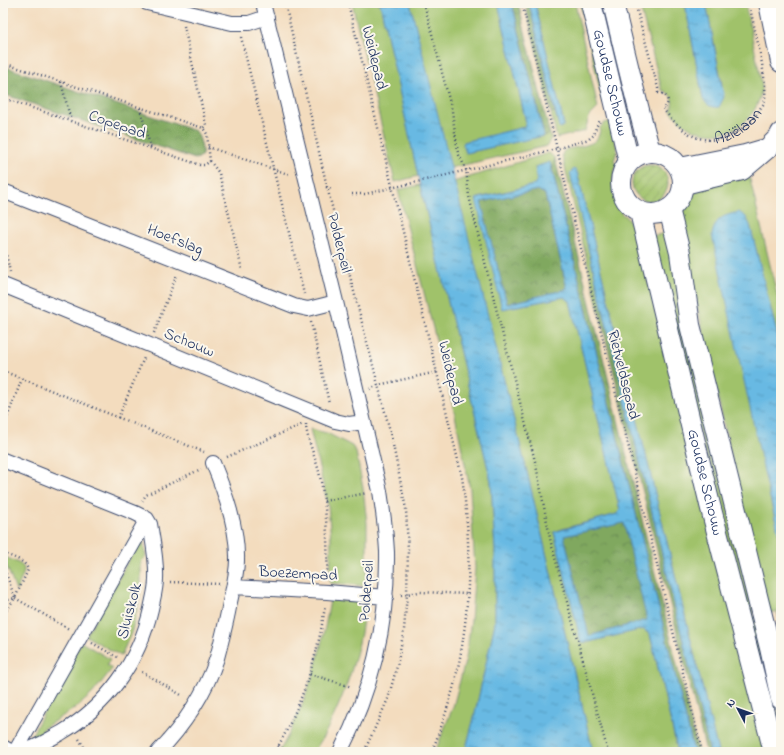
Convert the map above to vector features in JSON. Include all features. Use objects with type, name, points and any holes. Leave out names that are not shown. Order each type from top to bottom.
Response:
[{"type":"main road","name":"Goudse Schouw","points":[[591,3],[629,162]]},
{"type":"main road","name":"Goudse Schouw","points":[[613,3],[631,74],[638,109],[650,151]]},
{"type":"main road","points":[[769,3],[781,62]]},
{"type":"main road","points":[[682,176],[742,170],[775,140]]},
{"type":"main road","points":[[650,151],[660,152],[669,156],[682,176],[681,196],[678,201],[669,209],[655,214],[640,212],[628,203],[621,190],[622,175],[629,162],[636,156],[650,151]]},
{"type":"main road","name":"Goudse Schouw","points":[[669,209],[680,253],[690,325],[770,648],[781,699]]},
{"type":"main road","name":"Goudse Schouw","points":[[640,212],[710,505],[774,752]]},
{"type":"street","points":[[147,3],[232,23],[249,22],[265,10]]},
{"type":"street","name":"Polderpeil","points":[[265,10],[380,491],[387,551],[386,597],[379,645],[366,691],[348,737],[340,752]]},
{"type":"street","name":"Hoefslag","points":[[3,191],[294,306],[308,309],[336,302]]},
{"type":"street","name":"Schouw","points":[[8,287],[335,421],[349,424],[364,422]]},
{"type":"street","name":"Boezempad","points":[[158,752],[195,703],[216,659],[233,588],[237,560],[234,532],[226,494],[210,458]]},
{"type":"street","points":[[3,460],[147,519]]},
{"type":"street","name":"Sluiskolk","points":[[15,752],[147,519]]},
{"type":"street","name":"Sluiskolk","points":[[20,752],[45,742],[72,726],[85,716],[100,704],[130,665],[147,626],[156,580],[153,541],[150,524],[147,519]]},
{"type":"street","name":"Boezempad","points":[[233,588],[327,592],[386,597]]},
{"type":"street","points":[[3,747],[12,752]]},
{"type":"path","name":"Weidepad","points":[[348,3],[462,477],[467,510],[469,550],[466,616],[454,685],[432,752]]},
{"type":"path","points":[[424,3],[452,111],[458,153],[466,170],[469,196],[536,465],[551,543],[608,752]]},
{"type":"path","name":"Rietveldsepad","points":[[522,3],[702,752]]},
{"type":"path","name":"Aziëlaan","points":[[635,3],[658,88],[658,93],[666,95],[668,99],[668,103],[663,109],[670,118],[684,130],[698,138],[711,139],[731,136],[745,128],[764,103],[765,84],[749,3]]},
{"type":"path","points":[[181,12],[206,125],[203,128],[206,134],[210,161],[219,173],[245,287]]},
{"type":"path","name":"Copepad","points":[[3,63],[203,128]]},
{"type":"path","points":[[61,82],[72,121]]},
{"type":"path","name":"Copepad","points":[[3,98],[200,166],[205,165],[210,161]]},
{"type":"path","points":[[140,108],[151,149]]},
{"type":"path","points":[[352,194],[365,194],[556,149],[589,139],[594,135],[596,127],[603,118]]},
{"type":"path","points":[[208,148],[306,180]]},
{"type":"path","points":[[3,240],[8,287]]},
{"type":"path","points":[[3,371],[210,458]]},
{"type":"path","points":[[357,396],[378,385],[437,372]]},
{"type":"path","points":[[3,428],[22,379]]},
{"type":"path","points":[[324,501],[380,491]]},
{"type":"path","points":[[3,553],[22,561],[27,566],[28,570],[15,598],[3,615]]},
{"type":"path","points":[[3,566],[15,598],[195,703]]},
{"type":"path","points":[[166,582],[218,584],[233,588]]},
{"type":"path","points":[[386,597],[419,592],[468,594]]},
{"type":"path","points":[[3,601],[15,598]]},
{"type":"path","points":[[310,674],[366,691]]},
{"type":"path","points":[[79,739],[87,752]]},
{"type":"path","points":[[278,746],[288,752]]},
{"type":"green space","points":[[352,3],[380,3],[418,176],[395,182]]},
{"type":"green space","points":[[410,3],[498,3],[526,122],[525,127],[464,142],[466,153],[550,134],[551,138],[547,146],[450,168]]},
{"type":"green space","points":[[512,3],[518,3],[550,134],[544,136]]},
{"type":"green space","points":[[525,3],[529,3],[555,112],[551,113]]},
{"type":"green space","points":[[535,3],[575,3],[598,108],[589,117],[585,131],[557,138],[551,113],[555,112],[559,127],[564,125]]},
{"type":"green space","points":[[580,3],[585,3],[608,102],[603,103]]},
{"type":"green space","points":[[639,3],[685,3],[703,98],[722,84],[706,3],[745,3],[762,85],[758,102],[750,116],[739,126],[726,132],[712,134],[697,131],[683,123],[671,111],[672,101],[670,95],[662,90]]},
{"type":"green space","points":[[3,66],[196,131],[201,143],[202,155],[195,159],[3,94]]},
{"type":"green space","points":[[612,121],[617,151],[614,161],[617,164],[614,173],[613,195],[620,207],[621,213],[627,218],[635,231],[770,752],[718,752],[577,172],[570,173],[602,306],[598,307],[562,155],[567,149],[586,145],[595,141],[598,138],[601,126],[606,122]]},
{"type":"green space","points":[[549,153],[555,158],[552,170],[550,162],[534,185],[478,198],[502,309],[564,297],[570,301],[620,510],[617,514],[554,532],[581,642],[589,642],[643,629],[650,635],[678,752],[593,752],[527,472],[453,182]]},
{"type":"green space","points":[[555,158],[698,752],[694,752],[552,170]]},
{"type":"green space","points":[[647,165],[653,165],[663,170],[668,183],[663,196],[653,201],[647,201],[637,196],[632,186],[632,180],[637,170]]},
{"type":"green space","points":[[749,175],[781,312],[781,350],[750,225],[767,485],[781,543],[781,626],[777,612],[766,613],[680,228],[681,214],[686,206],[686,201],[692,195],[707,186],[723,180]]},
{"type":"green space","points":[[420,185],[491,481],[495,550],[495,623],[465,752],[435,752],[453,707],[466,658],[475,568],[470,489],[455,415],[398,190]]},
{"type":"green space","points":[[538,190],[545,194],[567,288],[507,304],[480,202]]},
{"type":"green space","points":[[669,232],[741,562],[781,728],[781,752],[650,237]]},
{"type":"green space","points":[[602,306],[710,752],[706,752],[598,307]]},
{"type":"green space","points":[[310,429],[327,433],[352,446],[356,452],[363,488],[367,523],[367,586],[330,583],[331,539],[328,505]]},
{"type":"green space","points":[[624,522],[648,620],[588,636],[563,536]]},
{"type":"green space","points":[[140,540],[143,541],[146,557],[141,562],[141,585],[132,631],[121,656],[86,636]]},
{"type":"green space","points":[[3,556],[22,565],[24,568],[24,572],[16,591]]},
{"type":"green space","points":[[330,600],[366,603],[359,643],[351,671],[335,713],[314,752],[279,752],[298,716],[312,678]]},
{"type":"green space","points":[[81,642],[110,659],[107,665],[112,669],[92,694],[77,707],[42,729],[43,733],[29,740]]},
{"type":"water","points":[[380,3],[410,3],[527,472],[593,752],[465,752],[495,623],[495,550],[491,481],[420,185]]},
{"type":"water","points":[[498,3],[512,3],[544,136],[466,153],[463,144],[464,142],[524,127],[526,122]]},
{"type":"water","points":[[529,3],[535,3],[564,125],[560,128],[559,127]]},
{"type":"water","points":[[685,3],[706,3],[724,97],[719,107],[710,106],[703,99]]},
{"type":"water","points":[[550,162],[694,752],[678,752],[650,634],[643,629],[589,642],[581,642],[554,532],[617,514],[620,510],[570,301],[564,297],[502,309],[476,199],[534,185],[537,180],[535,167]],"holes":[[[538,190],[545,194],[567,288],[507,304],[481,202]],[[624,523],[647,620],[589,636],[564,536]]]},
{"type":"water","points":[[574,169],[577,172],[718,752],[710,752],[570,173]]},
{"type":"water","points":[[739,212],[746,217],[750,225],[781,350],[781,543],[712,235],[718,221],[728,215]]}]
